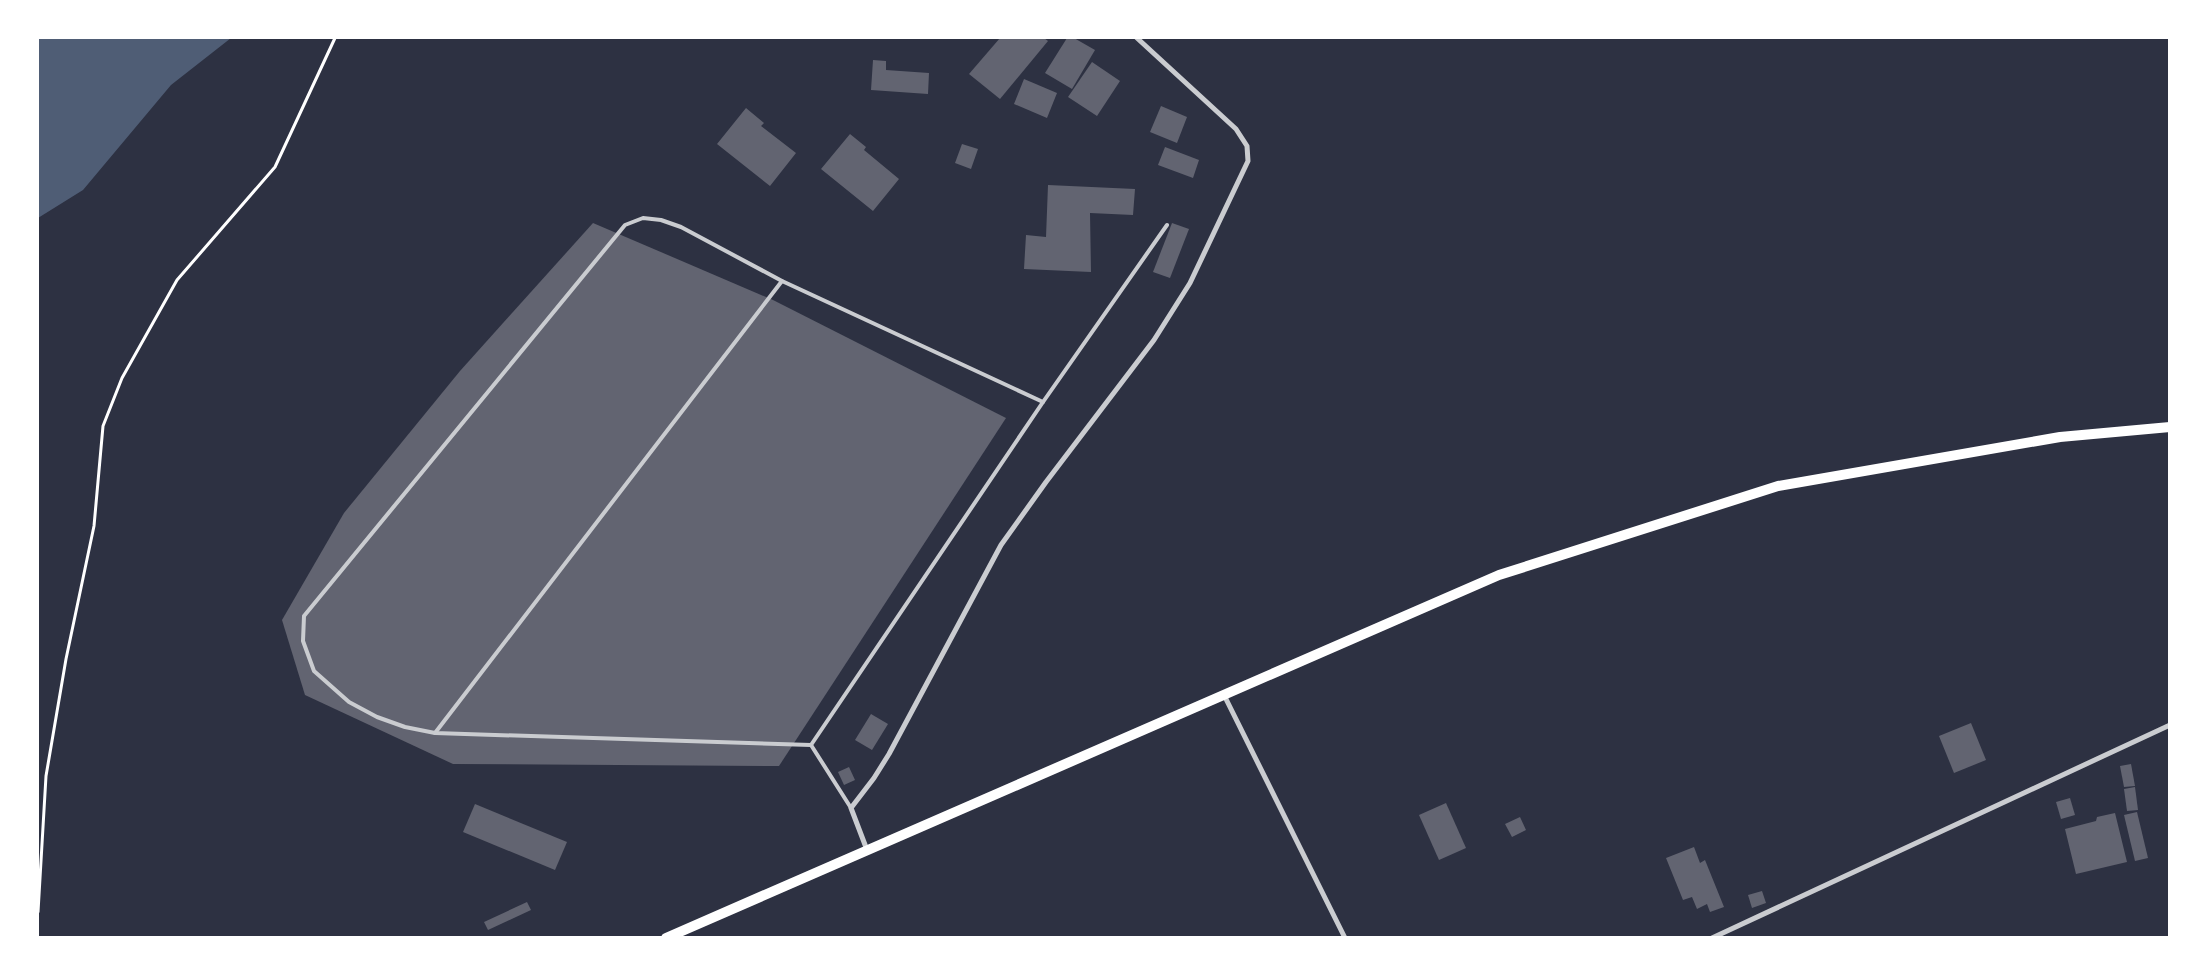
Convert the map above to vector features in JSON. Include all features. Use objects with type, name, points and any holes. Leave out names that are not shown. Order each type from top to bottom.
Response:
[{"type":"main road","points":[[666,938],[1499,575],[1778,486],[2060,437],[2170,427]]},
{"type":"street","points":[[867,850],[851,808],[874,778],[889,754],[1002,545],[1046,482],[1154,340],[1180,299],[1248,161],[1247,146],[1236,129],[1137,38]]},
{"type":"street","points":[[1224,695],[1345,938]]},
{"type":"street","points":[[1712,938],[2170,725]]},
{"type":"lane","points":[[811,745],[435,733],[405,728],[377,717],[349,702],[314,671],[303,641],[304,616],[625,225],[643,218],[662,220],[681,228],[782,281],[1043,402]]},
{"type":"lane","points":[[811,745],[1043,402],[1167,225]]},
{"type":"lane","points":[[435,733],[782,281]]},
{"type":"lane","points":[[811,745],[851,808]]},
{"type":"path","points":[[38,912],[46,776],[66,659],[94,526],[103,426],[122,378],[177,280],[275,167],[335,38]]},
{"type":"water","points":[[38,38],[231,38],[171,85],[83,190],[38,218]]},
{"type":"building","points":[[1000,38],[1044,38],[1048,41],[1000,99],[969,74]]},
{"type":"building","points":[[1067,38],[1074,38],[1095,50],[1072,89],[1045,73]]},
{"type":"building","points":[[873,60],[886,61],[886,70],[929,73],[928,94],[871,90]]},
{"type":"building","points":[[1092,62],[1120,81],[1097,116],[1068,97]]},
{"type":"building","points":[[1024,79],[1057,93],[1047,118],[1014,104]]},
{"type":"building","points":[[1161,106],[1187,117],[1177,143],[1150,132]]},
{"type":"building","points":[[746,108],[764,123],[761,126],[796,153],[770,186],[717,144]]},
{"type":"building","points":[[850,134],[866,147],[864,150],[899,179],[873,211],[821,169]]},
{"type":"building","points":[[962,144],[978,149],[971,169],[955,163]]},
{"type":"building","points":[[1165,147],[1199,160],[1193,178],[1158,165]]},
{"type":"building","points":[[1048,185],[1135,189],[1133,215],[1090,213],[1091,272],[1024,269],[1026,235],[1046,237]]},
{"type":"building","points":[[593,223],[773,300],[1006,418],[779,766],[453,764],[305,695],[282,620],[344,513],[460,371]]},
{"type":"building","points":[[1172,223],[1189,229],[1170,278],[1153,272]]},
{"type":"building","points":[[871,714],[888,724],[872,750],[855,740]]},
{"type":"building","points":[[1971,723],[1986,760],[1954,773],[1939,736]]},
{"type":"building","points":[[2131,764],[2135,786],[2124,787],[2120,766]]},
{"type":"building","points":[[849,767],[855,780],[844,785],[838,772]]},
{"type":"building","points":[[2135,787],[2138,810],[2127,811],[2124,789]]},
{"type":"building","points":[[2070,798],[2075,815],[2061,819],[2056,802]]},
{"type":"building","points":[[1446,803],[1466,848],[1439,860],[1419,815]]},
{"type":"building","points":[[475,804],[567,842],[555,870],[463,832]]},
{"type":"building","points":[[2137,812],[2148,858],[2135,861],[2124,815]]},
{"type":"building","points":[[2115,813],[2127,862],[2076,874],[2065,829],[2096,821],[2097,817]]},
{"type":"building","points":[[1520,817],[1526,830],[1512,837],[1505,824]]},
{"type":"building","points":[[1694,847],[1700,863],[1705,860],[1724,907],[1710,912],[1707,904],[1697,909],[1692,897],[1683,900],[1666,858]]},
{"type":"building","points":[[1762,891],[1766,903],[1752,908],[1748,895]]},
{"type":"building","points":[[527,902],[531,910],[488,930],[484,922]]}]
